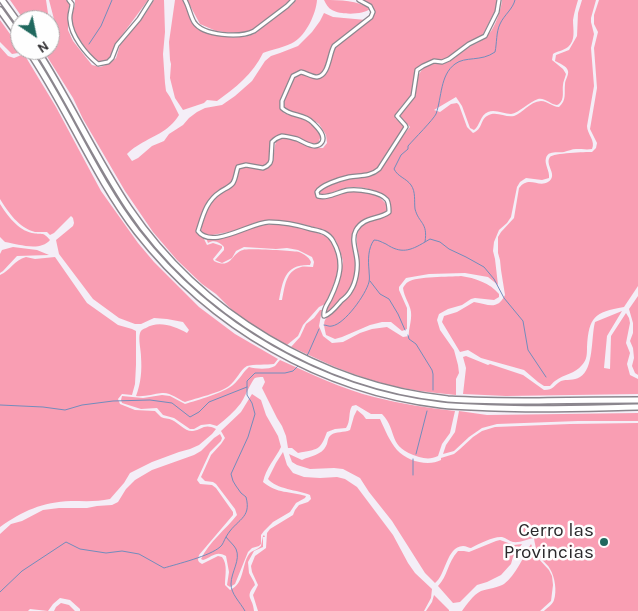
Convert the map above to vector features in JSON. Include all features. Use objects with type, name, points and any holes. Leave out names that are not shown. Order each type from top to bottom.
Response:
[{"type":"highway","points":[[2,0],[10,11]]},
{"type":"highway","points":[[0,10],[10,24]]},
{"type":"highway","points":[[34,60],[103,179],[137,232],[172,272],[192,291],[212,309],[250,337],[305,366],[353,386],[385,395],[464,407],[515,409],[638,407]]},
{"type":"highway","points":[[43,60],[112,182],[142,227],[171,261],[197,286],[217,304],[255,331],[313,362],[355,379],[386,388],[430,396],[465,400],[638,400]]},
{"type":"street","points":[[69,0],[72,4],[70,21],[76,39],[98,64],[108,62],[112,58],[117,46],[139,19],[151,0]]},
{"type":"street","points":[[185,0],[194,22],[198,26],[215,33],[238,35],[254,32],[293,0]]},
{"type":"street","points":[[359,0],[372,8],[372,17],[334,46],[327,69],[322,75],[315,77],[301,72],[293,76],[282,100],[282,108],[286,111],[309,119],[322,135],[322,142],[315,146],[295,138],[283,136],[274,139],[270,163],[263,168],[246,165],[238,167],[233,184],[212,198],[205,210],[198,231],[201,235],[208,238],[236,233],[268,222],[296,225],[329,235],[339,255],[341,266],[336,284],[325,308],[324,316],[331,312],[351,291],[356,275],[357,262],[354,238],[356,230],[362,223],[371,218],[386,214],[390,209],[387,200],[374,193],[351,190],[323,198],[318,196],[318,190],[326,185],[349,177],[364,176],[374,173],[379,169],[406,127],[397,116],[413,96],[418,70],[434,61],[442,62],[449,59],[469,44],[485,36],[497,12],[499,0]]},
{"type":"shaded area","points":[[10,0],[46,0],[48,10],[17,10]]},
{"type":"shaded area","points":[[49,0],[67,0],[69,3],[68,30],[73,41],[92,65],[100,67],[109,64],[116,58],[120,45],[144,16],[154,0],[164,0],[165,32],[163,54],[166,91],[179,115],[165,130],[128,153],[132,161],[152,146],[164,141],[169,134],[183,125],[197,112],[205,108],[222,105],[235,96],[252,81],[265,61],[271,56],[298,46],[312,32],[324,13],[333,17],[366,20],[333,45],[321,74],[296,72],[292,75],[286,86],[280,105],[284,113],[311,122],[321,136],[318,143],[309,143],[286,135],[275,137],[272,140],[271,157],[268,164],[265,166],[245,164],[237,166],[230,185],[214,194],[199,221],[198,233],[203,237],[207,245],[213,243],[222,246],[213,259],[220,263],[224,264],[228,262],[239,252],[246,249],[296,252],[308,257],[311,262],[310,265],[302,265],[290,270],[284,280],[279,300],[282,300],[285,285],[292,272],[301,267],[313,267],[312,257],[298,250],[287,248],[244,247],[236,251],[232,258],[222,263],[215,260],[224,250],[224,247],[217,242],[212,241],[208,243],[206,238],[231,236],[256,226],[275,224],[304,228],[328,237],[331,240],[339,260],[338,273],[331,291],[325,304],[319,307],[303,325],[298,336],[287,345],[236,314],[177,260],[153,232],[125,191],[83,119],[73,98],[49,60],[60,60],[60,10],[52,10]]},
{"type":"shaded area","points":[[75,0],[148,0],[117,42],[110,58],[106,61],[97,61],[73,31],[71,18]]},
{"type":"shaded area","points":[[175,0],[183,0],[196,27],[216,35],[236,37],[254,34],[296,0],[317,0],[310,24],[298,39],[288,45],[263,53],[249,74],[217,101],[207,100],[204,103],[183,110],[175,98],[170,78],[169,42]]},
{"type":"shaded area","points":[[187,0],[290,0],[252,31],[240,34],[216,31],[200,24]]},
{"type":"shaded area","points":[[324,0],[354,2],[370,9],[351,14],[340,13],[327,6]]},
{"type":"shaded area","points":[[363,0],[497,0],[496,9],[482,36],[469,42],[449,58],[443,60],[434,59],[415,70],[412,94],[400,108],[395,118],[404,125],[404,128],[378,168],[374,172],[346,176],[317,188],[315,193],[323,199],[349,192],[367,192],[382,199],[388,207],[386,213],[368,218],[362,222],[353,237],[356,266],[350,290],[325,314],[340,279],[343,261],[336,241],[324,230],[302,224],[262,221],[239,230],[207,236],[201,232],[209,204],[216,195],[235,183],[240,167],[263,169],[271,165],[277,140],[288,138],[317,148],[323,148],[327,143],[326,135],[319,124],[305,115],[288,111],[283,103],[294,76],[301,73],[315,79],[325,75],[328,71],[333,49],[373,18],[375,12],[372,6]]},
{"type":"shaded area","points":[[502,0],[578,0],[574,12],[574,35],[571,44],[553,54],[552,60],[566,74],[561,102],[555,105],[538,99],[511,114],[494,111],[488,112],[485,113],[474,130],[470,128],[462,106],[456,97],[434,110],[440,112],[451,104],[457,103],[467,127],[473,133],[490,114],[514,116],[533,103],[541,101],[559,107],[564,99],[565,82],[568,73],[565,66],[555,61],[556,55],[569,50],[577,36],[578,13],[582,0],[596,0],[591,18],[594,34],[591,48],[594,86],[587,126],[593,143],[592,149],[574,149],[549,154],[547,155],[546,165],[549,178],[542,180],[526,178],[520,182],[517,187],[511,217],[499,230],[494,242],[493,251],[498,285],[488,277],[465,273],[429,274],[406,278],[399,287],[399,290],[407,308],[407,329],[402,331],[391,322],[382,322],[335,339],[326,335],[325,320],[354,288],[358,273],[357,235],[360,227],[369,221],[389,215],[391,208],[390,202],[381,193],[360,187],[349,187],[323,196],[320,194],[320,190],[349,179],[375,175],[382,168],[410,127],[400,116],[414,97],[421,71],[430,65],[451,61],[467,48],[485,38],[496,21]]},
{"type":"shaded area","points":[[599,0],[638,0],[638,286],[624,307],[606,311],[592,322],[589,329],[587,354],[584,363],[550,386],[544,386],[524,370],[481,358],[468,350],[460,352],[442,322],[444,316],[457,312],[474,302],[495,305],[505,295],[498,253],[498,237],[514,218],[519,188],[526,182],[541,184],[551,179],[550,157],[570,153],[592,152],[596,148],[597,143],[590,129],[597,88],[594,48],[598,32],[594,24],[594,15]]},
{"type":"shaded area","points":[[0,20],[10,34],[10,52],[0,42]]},
{"type":"shaded area","points":[[0,47],[10,57],[10,60],[28,60],[56,107],[101,191],[154,262],[199,307],[235,334],[278,359],[274,364],[247,366],[225,389],[185,402],[165,393],[136,396],[141,372],[139,338],[141,331],[156,324],[172,326],[187,333],[189,330],[183,322],[167,319],[154,318],[141,324],[135,324],[119,318],[93,299],[59,254],[56,240],[73,226],[73,218],[71,216],[50,235],[47,232],[35,232],[24,227],[14,219],[0,199]]},
{"type":"shaded area","points":[[0,204],[22,229],[32,233],[44,234],[50,240],[41,246],[5,242],[0,237]]},
{"type":"shaded area","points":[[13,247],[37,250],[49,255],[17,256],[0,273],[0,254],[2,250]]},
{"type":"shaded area","points":[[26,257],[35,259],[55,257],[87,303],[118,325],[136,331],[135,384],[132,395],[122,394],[118,399],[120,404],[135,410],[155,411],[161,417],[171,419],[190,431],[206,427],[216,429],[199,445],[152,462],[130,473],[110,499],[42,505],[17,516],[0,527],[0,275],[18,260]]},
{"type":"shaded area","points":[[461,276],[487,284],[499,294],[499,297],[494,300],[471,299],[462,305],[439,314],[437,320],[440,330],[454,350],[458,365],[459,373],[456,379],[456,395],[408,389],[373,381],[291,347],[300,337],[306,324],[320,310],[322,310],[319,326],[323,336],[332,343],[343,342],[372,329],[387,327],[403,337],[409,336],[411,312],[403,288],[406,284],[418,279]]},
{"type":"shaded area","points":[[638,296],[638,375],[632,366],[634,358],[630,341],[633,333],[633,323],[629,309]]},
{"type":"shaded area","points":[[622,311],[607,336],[604,368],[610,369],[611,336],[626,313],[630,323],[626,343],[630,353],[627,364],[630,375],[638,379],[638,394],[506,396],[463,394],[466,368],[463,357],[466,356],[488,365],[490,364],[523,375],[544,390],[552,388],[561,381],[580,377],[588,367],[590,360],[595,322]]},
{"type":"shaded area","points":[[280,360],[362,394],[404,404],[455,411],[450,433],[442,444],[438,456],[433,458],[419,457],[402,449],[397,444],[382,414],[371,414],[356,405],[351,408],[346,428],[327,432],[320,446],[310,451],[298,453],[292,448],[288,448],[282,426],[262,388],[265,382],[263,377],[255,378],[241,403],[217,426],[210,424],[201,425],[190,429],[174,418],[163,415],[157,408],[141,409],[122,403],[121,400],[122,396],[143,398],[162,395],[170,396],[185,404],[229,388],[249,367],[258,369],[269,368],[275,366]]},
{"type":"shaded area","points":[[252,394],[261,400],[266,415],[278,436],[281,447],[268,468],[263,482],[273,489],[306,496],[296,503],[290,512],[273,522],[264,531],[261,535],[261,544],[248,552],[235,584],[230,587],[227,585],[229,572],[226,556],[217,554],[203,560],[201,559],[213,541],[237,515],[235,509],[216,484],[205,481],[201,477],[211,455],[225,438],[221,431],[241,412]]},
{"type":"shaded area","points":[[357,410],[366,419],[380,419],[390,440],[401,454],[412,460],[424,463],[436,462],[441,460],[441,458],[454,454],[482,431],[495,427],[638,423],[638,611],[544,611],[553,601],[555,584],[550,569],[538,552],[534,538],[512,542],[499,537],[471,548],[463,546],[457,548],[453,551],[442,574],[435,583],[425,573],[392,521],[360,478],[343,469],[310,469],[292,462],[289,454],[302,460],[316,455],[327,445],[331,435],[350,430]]},
{"type":"shaded area","points":[[459,411],[487,415],[638,413],[638,421],[497,424],[482,428],[454,451],[443,454],[446,445],[455,432]]},
{"type":"shaded area","points":[[220,434],[221,441],[210,452],[197,480],[200,484],[212,485],[216,488],[233,512],[233,515],[199,555],[198,560],[202,564],[218,556],[222,557],[226,567],[225,585],[230,590],[239,582],[248,556],[251,552],[261,546],[264,535],[263,547],[254,551],[248,562],[249,573],[255,585],[250,593],[254,611],[80,611],[70,600],[60,598],[48,611],[30,609],[28,611],[0,611],[0,534],[11,524],[22,521],[43,510],[112,505],[118,502],[126,489],[135,480],[152,470],[194,455]]},
{"type":"shaded area","points":[[283,452],[287,465],[293,473],[304,477],[337,477],[345,479],[357,487],[393,535],[415,573],[432,589],[431,598],[424,611],[258,611],[253,595],[258,585],[251,566],[255,556],[266,548],[267,533],[270,529],[293,515],[299,505],[311,499],[310,495],[276,485],[268,479]]},
{"type":"shaded area","points":[[500,540],[514,545],[522,544],[513,557],[511,564],[501,575],[477,585],[460,602],[453,603],[438,586],[444,578],[454,556],[458,551],[469,552]]},
{"type":"shaded area","points":[[531,544],[537,557],[552,576],[551,601],[540,611],[462,611],[478,593],[502,585],[508,580],[516,571]]},
{"type":"shaded area","points":[[434,595],[449,610],[449,611],[426,611]]},
{"type":"shaded area","points":[[61,603],[69,605],[75,611],[54,611]]},
{"type":"waterway","points":[[89,44],[101,26],[112,0]]},
{"type":"waterway","points":[[324,325],[332,326],[343,320],[364,294],[369,280],[369,254],[374,240],[401,250],[415,248],[425,242],[424,227],[415,209],[413,188],[394,169],[401,155],[436,114],[444,80],[450,69],[455,64],[464,60],[484,57],[495,52],[499,27],[515,0]]},
{"type":"waterway","points":[[425,242],[430,239],[440,242],[449,249],[484,267],[494,279],[504,298],[523,321],[528,350],[546,377]]},
{"type":"waterway","points":[[370,281],[380,294],[389,299],[405,330]]},
{"type":"waterway","points":[[305,357],[319,329]]},
{"type":"waterway","points":[[408,335],[409,339],[416,344],[432,370],[433,390]]},
{"type":"waterway","points":[[245,611],[231,588],[231,580],[237,562],[237,553],[226,537],[247,510],[246,497],[236,486],[231,474],[248,437],[255,414],[252,403],[247,395],[247,381],[255,373],[285,373],[293,371],[300,364]]},
{"type":"waterway","points":[[0,405],[65,410],[82,405],[113,401],[150,400],[172,403],[190,417],[199,412],[209,402],[247,387]]},
{"type":"waterway","points":[[416,454],[427,411]]},
{"type":"waterway","points":[[413,459],[413,475]]},
{"type":"waterway","points":[[0,592],[22,571],[66,542],[80,549],[106,553],[122,551],[139,554],[164,568],[209,554],[221,546],[226,537]]},
{"type":"place","name":"Cerro las Provincias","points":[[604,542]]}]
